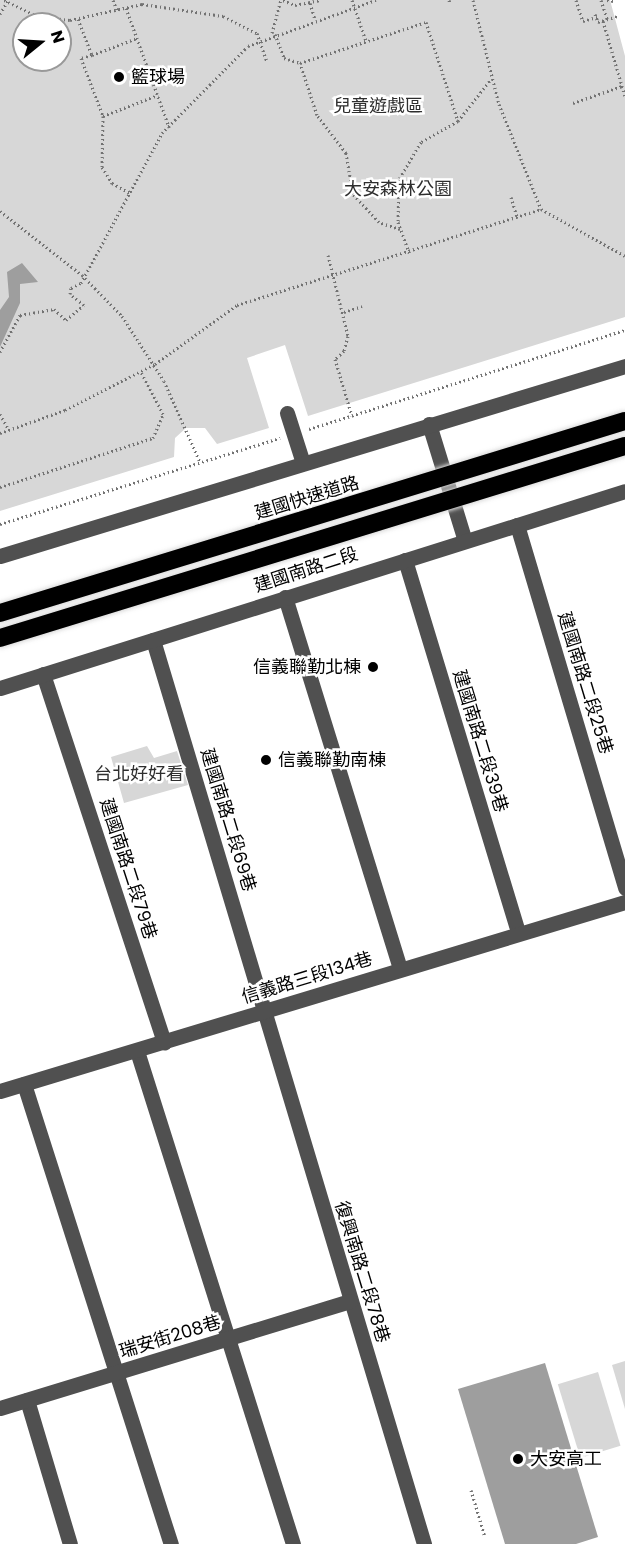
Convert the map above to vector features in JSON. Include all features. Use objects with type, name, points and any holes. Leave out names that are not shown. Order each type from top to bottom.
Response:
[{"type":"highway","name":"建國快速道路","points":[[0,613],[625,421]]},
{"type":"highway","points":[[0,638],[625,446]]},
{"type":"street","points":[[0,556],[625,366]]},
{"type":"street","points":[[287,413],[303,464]]},
{"type":"street","points":[[429,424],[465,541]]},
{"type":"street","name":"建國南路二段","points":[[0,688],[625,491]]},
{"type":"street","name":"建國南路二段25巷","points":[[517,525],[625,888]]},
{"type":"street","name":"建國南路二段39巷","points":[[405,560],[518,933]]},
{"type":"street","points":[[285,597],[400,969]]},
{"type":"street","name":"建國南路二段69巷","points":[[153,640],[264,1011]]},
{"type":"street","name":"建國南路二段79巷","points":[[43,674],[164,1043]]},
{"type":"street","name":"信義路三段134巷","points":[[0,1091],[625,902]]},
{"type":"street","name":"復興南路二段78巷","points":[[264,1011],[424,1544]]},
{"type":"street","points":[[136,1051],[230,1339],[293,1544]]},
{"type":"street","points":[[24,1084],[171,1544]]},
{"type":"street","name":"瑞安街208巷","points":[[0,1408],[350,1301]]},
{"type":"street","points":[[27,1400],[70,1544]]},
{"type":"path","points":[[113,0],[117,10]]},
{"type":"path","points":[[321,0],[310,3],[282,0],[273,33],[284,58],[300,63],[426,22],[458,121]]},
{"type":"path","points":[[352,0],[366,42]]},
{"type":"path","points":[[0,352],[20,315],[54,309],[58,318],[71,318],[84,304],[70,294],[70,288],[84,277],[169,127],[259,39],[375,0]]},
{"type":"path","points":[[473,0],[491,79],[541,209],[625,256]]},
{"type":"path","points":[[576,0],[583,21],[596,15],[605,20],[618,16]]},
{"type":"path","points":[[601,0],[612,55],[625,96]]},
{"type":"path","points":[[607,0],[614,1]]},
{"type":"path","points":[[0,14],[6,1],[37,16],[78,19],[155,4],[212,14],[248,27],[259,39],[267,62]]},
{"type":"path","points":[[310,3],[315,19]]},
{"type":"path","points":[[126,8],[169,127]]},
{"type":"path","points":[[78,19],[92,55]]},
{"type":"path","points":[[130,193],[112,183],[102,167],[103,116],[81,58],[137,38]]},
{"type":"path","points":[[300,63],[317,115],[346,153],[353,194],[379,222],[400,229]]},
{"type":"path","points":[[409,252],[400,229],[395,200],[407,159],[421,142],[458,121],[491,79]]},
{"type":"path","points":[[573,103],[622,86]]},
{"type":"path","points":[[103,116],[158,95]]},
{"type":"path","points":[[511,197],[517,217]]},
{"type":"path","points":[[0,433],[65,410],[155,364],[237,305],[334,277],[541,209]]},
{"type":"path","points":[[0,211],[84,277],[122,316],[155,364],[200,462]]},
{"type":"path","points":[[328,255],[344,312],[348,336],[344,351],[335,359],[352,416]]},
{"type":"path","points":[[344,312],[362,306]]},
{"type":"path","points":[[298,432],[625,330]]},
{"type":"path","points":[[0,487],[153,438],[163,414],[141,371]]},
{"type":"path","points":[[0,414],[9,430]]},
{"type":"path","points":[[0,524],[287,436]]},
{"type":"path","points":[[471,1490],[485,1538]]},
{"type":"green space","name":"大安森林公園","points":[[0,0],[610,0],[625,56],[625,317],[308,416],[285,345],[247,358],[269,428],[217,444],[205,428],[186,428],[175,438],[174,457],[0,511]]},
{"type":"green space","name":"台北好好看","points":[[147,746],[154,758],[177,751],[188,785],[124,803],[111,757]]},
{"type":"green space","points":[[625,1361],[625,1409],[612,1365]]},
{"type":"green space","points":[[598,1372],[621,1446],[580,1458],[558,1384]]},
{"type":"shaded area","points":[[22,263],[38,282],[20,284],[20,303],[0,347],[0,310],[9,297],[7,272]]},
{"type":"shaded area","points":[[545,1363],[598,1537],[576,1544],[505,1544],[458,1389]]},
{"type":"place","name":"籃球場","points":[[119,77]]},
{"type":"place","name":"信義聯勤北棟","points":[[373,667]]},
{"type":"place","name":"信義聯勤南棟","points":[[266,760]]},
{"type":"place","name":"大安高工","points":[[518,1459]]},
{"type":"park label","name":"兒童遊戲區","points":[[378,106]]}]
